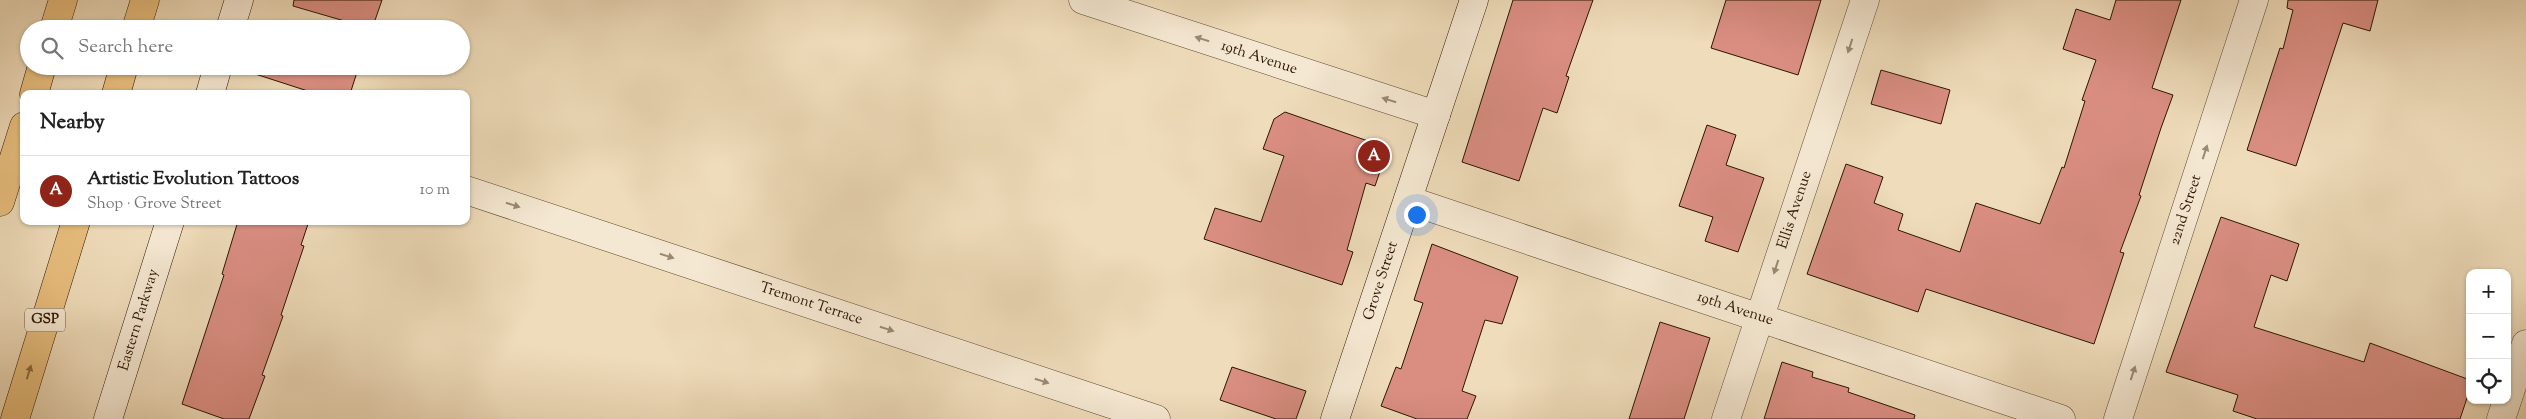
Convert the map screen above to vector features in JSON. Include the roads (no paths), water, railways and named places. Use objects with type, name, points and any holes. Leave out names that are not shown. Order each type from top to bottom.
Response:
[{"type":"highway","points":[[57,20],[63,0]]},
{"type":"highway","points":[[139,20],[145,0]]},
{"type":"highway","points":[[35,90],[39,75]]},
{"type":"highway","points":[[117,90],[121,75]]},
{"type":"highway","points":[[0,202],[20,139]]},
{"type":"highway","name":"GSP","points":[[14,419],[75,225]]},
{"type":"street","points":[[233,20],[239,0]]},
{"type":"street","name":"19th Avenue","points":[[1083,0],[1436,115]]},
{"type":"street","name":"Grove Street","points":[[1335,419],[1474,0]]},
{"type":"street","name":"Ellis Avenue","points":[[1726,419],[1865,0]]},
{"type":"street","name":"22nd Street","points":[[2118,419],[2254,0]]},
{"type":"street","points":[[211,90],[215,75]]},
{"type":"street","name":"Tremont Terrace","points":[[470,191],[1156,419]]},
{"type":"street","name":"19th Avenue","points":[[1408,200],[2061,419]]},
{"type":"street","name":"Eastern Parkway","points":[[108,419],[169,225]]},
{"type":"street","points":[[2501,419],[2526,344]]},
{"type":"place","name":"Artistic Evolution Tattoos","points":[[1374,156]]}]
